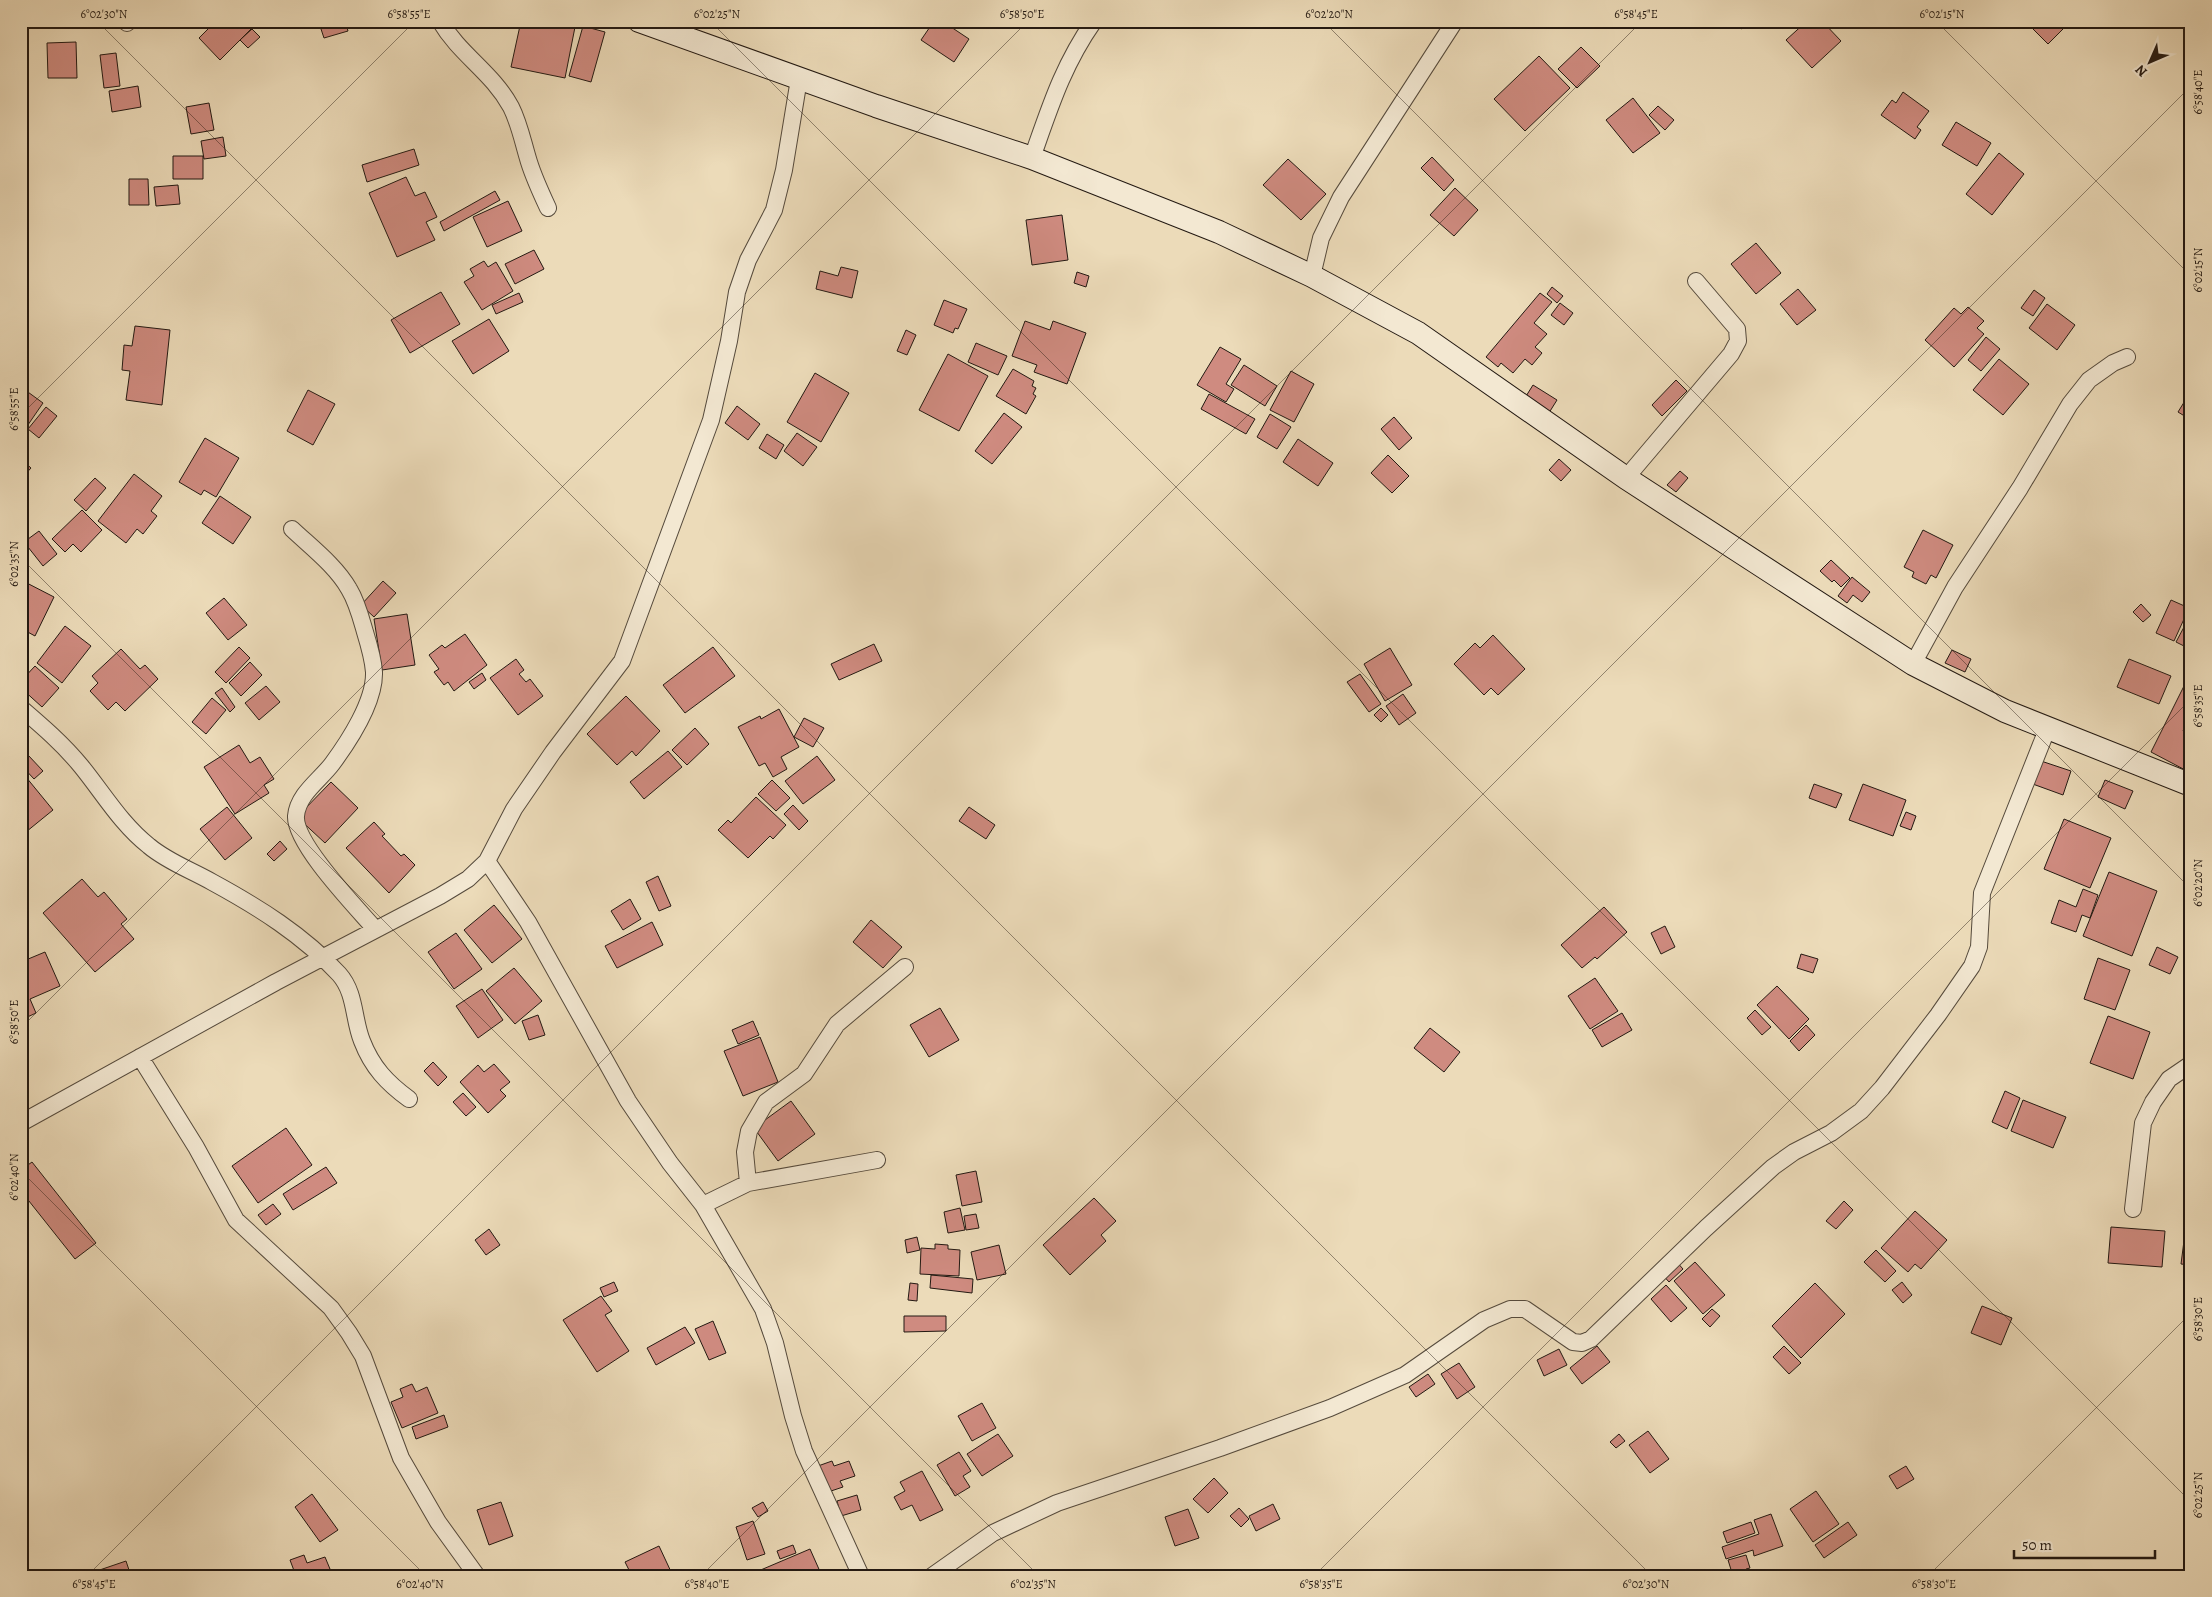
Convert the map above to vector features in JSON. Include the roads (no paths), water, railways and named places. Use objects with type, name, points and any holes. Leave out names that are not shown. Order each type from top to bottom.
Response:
[{"type":"street","points":[[440,21],[451,40],[492,79],[510,106],[522,133],[538,187],[548,208]]},
{"type":"street","points":[[639,21],[798,79],[1032,158],[1219,232],[1312,276],[1418,333],[1626,478],[1913,664],[2006,711],[2191,785]]},
{"type":"street","points":[[1032,158],[1058,83],[1076,46],[1094,21]]},
{"type":"street","points":[[1312,276],[1321,238],[1341,197],[1455,21]]},
{"type":"street","points":[[21,1123],[468,879],[486,862],[525,793],[553,752],[622,661],[711,420],[729,342],[737,292],[748,260],[774,210],[784,170],[798,79]]},
{"type":"street","points":[[1626,478],[1731,354],[1738,341],[1737,329],[1696,281]]},
{"type":"street","points":[[1913,664],[1955,587],[2020,488],[2070,404],[2089,380],[2113,363],[2127,357]]},
{"type":"street","points":[[292,529],[328,563],[349,589],[361,616],[371,652],[374,674],[371,692],[355,731],[331,765],[301,799],[296,816],[300,836],[324,870],[375,929]]},
{"type":"street","points":[[21,708],[63,745],[124,822],[150,847],[174,863],[251,904],[287,927],[341,976],[352,995],[362,1042],[374,1064],[387,1083],[409,1099]]},
{"type":"street","points":[[932,1576],[993,1533],[1057,1503],[1201,1455],[1321,1412],[1405,1374],[1484,1320],[1510,1309],[1526,1309],[1573,1342],[1582,1343],[1591,1339],[1706,1228],[1774,1167],[1794,1152],[1831,1133],[1861,1111],[1882,1088],[1938,1015],[1972,966],[1979,948],[1982,893],[2048,727]]},
{"type":"street","points":[[486,862],[528,922],[628,1101],[670,1163],[703,1205],[763,1309],[775,1343],[793,1416],[804,1451],[861,1576]]},
{"type":"street","points":[[748,1183],[745,1152],[749,1131],[766,1102],[804,1074],[836,1024],[905,967]]},
{"type":"street","points":[[140,1057],[196,1147],[236,1220],[330,1308],[349,1333],[363,1356],[401,1458],[438,1522],[477,1576]]},
{"type":"street","points":[[2133,1209],[2143,1124],[2153,1102],[2169,1079],[2191,1064]]},
{"type":"street","points":[[703,1205],[748,1183],[878,1160]]}]
